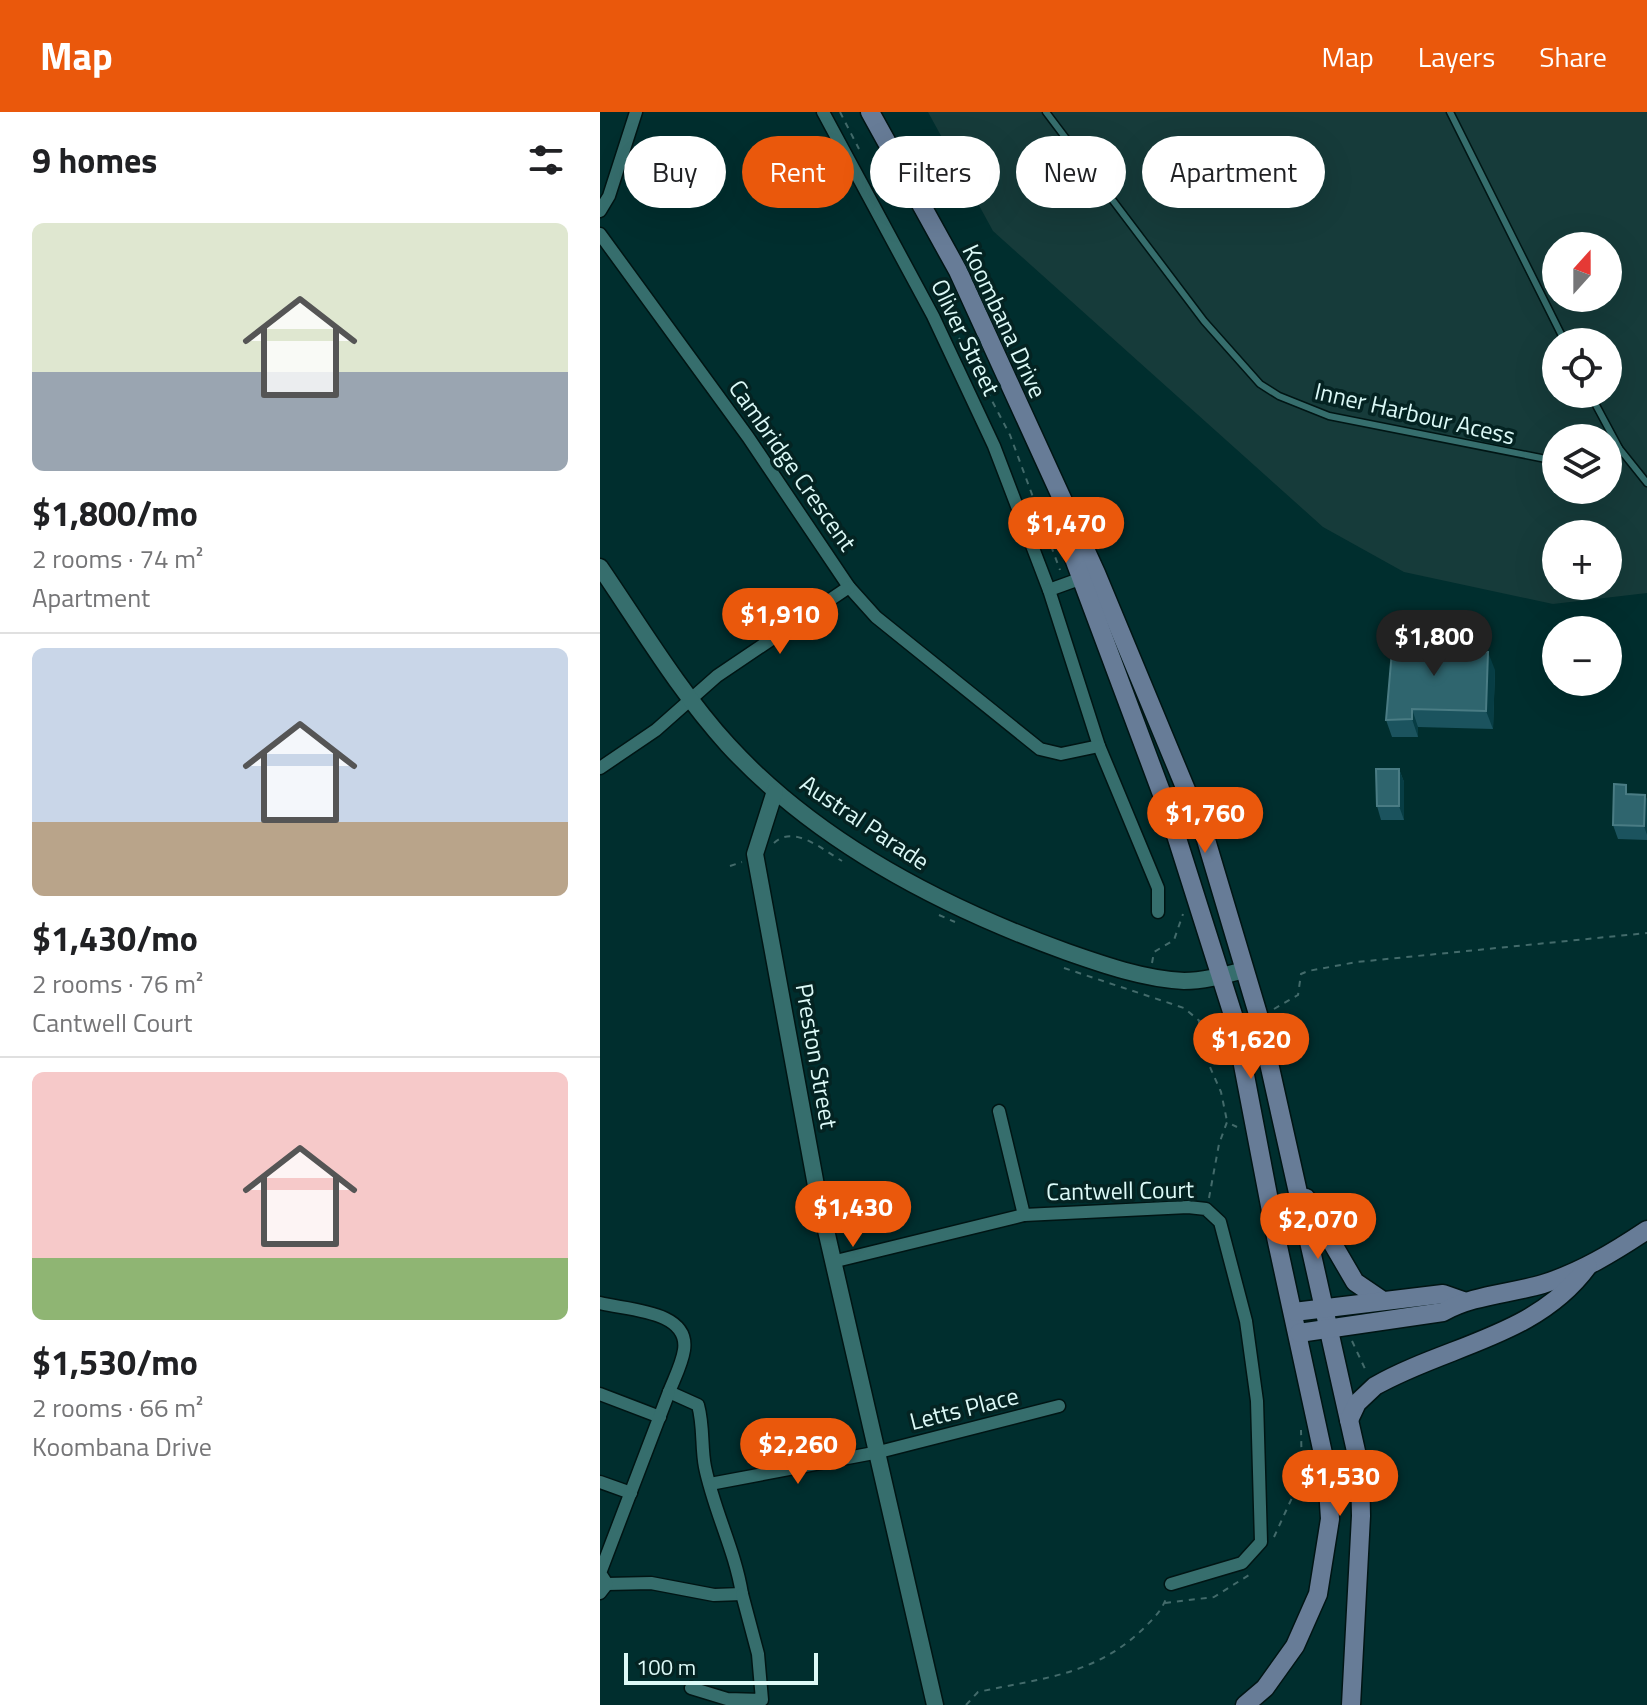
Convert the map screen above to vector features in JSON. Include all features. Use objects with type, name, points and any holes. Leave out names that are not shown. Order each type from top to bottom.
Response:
[{"type":"main road","name":"Koombana Drive","points":[[870,112],[958,271],[1204,833],[1258,1014],[1360,1469],[1361,1516],[1351,1705]]},
{"type":"main road","name":"Koombana Drive","points":[[1089,575],[1234,1018],[1327,1472],[1330,1519],[1318,1594],[1295,1646],[1265,1688],[1245,1705]]},
{"type":"main road","points":[[1296,1182],[1355,1282],[1380,1299]]},
{"type":"main road","points":[[1299,1333],[1443,1312],[1463,1301],[1544,1283],[1590,1264],[1647,1230]]},
{"type":"main road","points":[[1349,1420],[1357,1403],[1375,1386],[1536,1315],[1573,1287],[1590,1264]]},
{"type":"main road","points":[[1294,1312],[1380,1299],[1443,1294],[1463,1301]]},
{"type":"street","points":[[600,211],[609,196],[636,112]]},
{"type":"street","name":"Oliver Street","points":[[823,112],[933,316],[994,446],[1049,590],[1099,746],[1158,888],[1158,912]]},
{"type":"street","name":"Cambridge Crescent","points":[[600,234],[748,437],[849,587],[876,617],[1040,749],[1061,754],[1099,746]]},
{"type":"street","name":"Austral Parade","points":[[600,567],[691,700],[728,745],[775,791],[870,860],[968,913],[1023,936],[1149,975],[1186,981],[1244,970]]},
{"type":"street","points":[[1049,590],[1089,575]]},
{"type":"street","points":[[600,768],[656,730],[717,676],[849,587]]},
{"type":"street","name":"Preston Street","points":[[775,791],[756,858],[817,1191],[836,1261],[935,1705]]},
{"type":"street","points":[[999,1111],[1024,1215]]},
{"type":"street","name":"Cantwell Court","points":[[836,1261],[1024,1215],[1150,1208],[1206,1209],[1220,1222],[1246,1321],[1257,1401],[1261,1542],[1242,1563],[1171,1584]]},
{"type":"street","points":[[600,1303],[677,1325],[685,1347],[631,1493],[602,1583],[651,1583],[714,1595],[742,1594]]},
{"type":"street","points":[[669,1392],[698,1405],[706,1447],[704,1464],[727,1540],[736,1559],[758,1654],[763,1703],[727,1699],[691,1688]]},
{"type":"street","points":[[600,1394],[660,1417]]},
{"type":"street","name":"Letts Place","points":[[710,1484],[879,1452],[1059,1406]]},
{"type":"street","points":[[600,1482],[631,1493]]},
{"type":"lane","points":[[1048,115],[1060,112]]},
{"type":"lane","points":[[1450,112],[1558,328]]},
{"type":"lane","name":"Inner Harbour Acess","points":[[1048,115],[1204,321],[1260,384],[1305,408],[1329,416],[1542,458]]},
{"type":"lane","points":[[1622,452],[1647,483]]},
{"type":"path","points":[[730,866],[756,858],[780,837],[793,834],[842,860]]},
{"type":"path","points":[[933,911],[959,924]]},
{"type":"path","points":[[1258,1014],[1284,1005],[1298,995],[1297,981],[1308,971],[1357,962],[1647,933]]},
{"type":"path","points":[[1057,965],[1184,1008],[1199,1021],[1202,1049],[1221,1092],[1227,1122],[1219,1144],[1214,1184],[1206,1209]]},
{"type":"path","points":[[1199,1021],[1234,1018]]},
{"type":"path","points":[[1227,1122],[1239,1127]]},
{"type":"path","points":[[1352,1340],[1368,1376]]},
{"type":"path","points":[[1347,1350],[1354,1349]]},
{"type":"path","points":[[966,1705],[978,1692],[1090,1667],[1123,1647],[1162,1610],[1171,1584]]},
{"type":"shaded area","points":[[928,112],[1647,112],[1647,593],[1622,596],[1622,520],[1542,520],[1542,600],[1587,600],[1553,604],[1404,572],[1323,527],[993,231],[980,208],[1000,208],[1000,136],[941,136]]},
{"type":"building","points":[[1394,628],[1418,631],[1416,648],[1488,652],[1486,711],[1412,709],[1412,719],[1386,720]]},
{"type":"building","points":[[1376,769],[1399,769],[1399,806],[1377,806]]},
{"type":"building","points":[[1614,784],[1626,785],[1626,794],[1645,795],[1644,826],[1613,825]]}]
